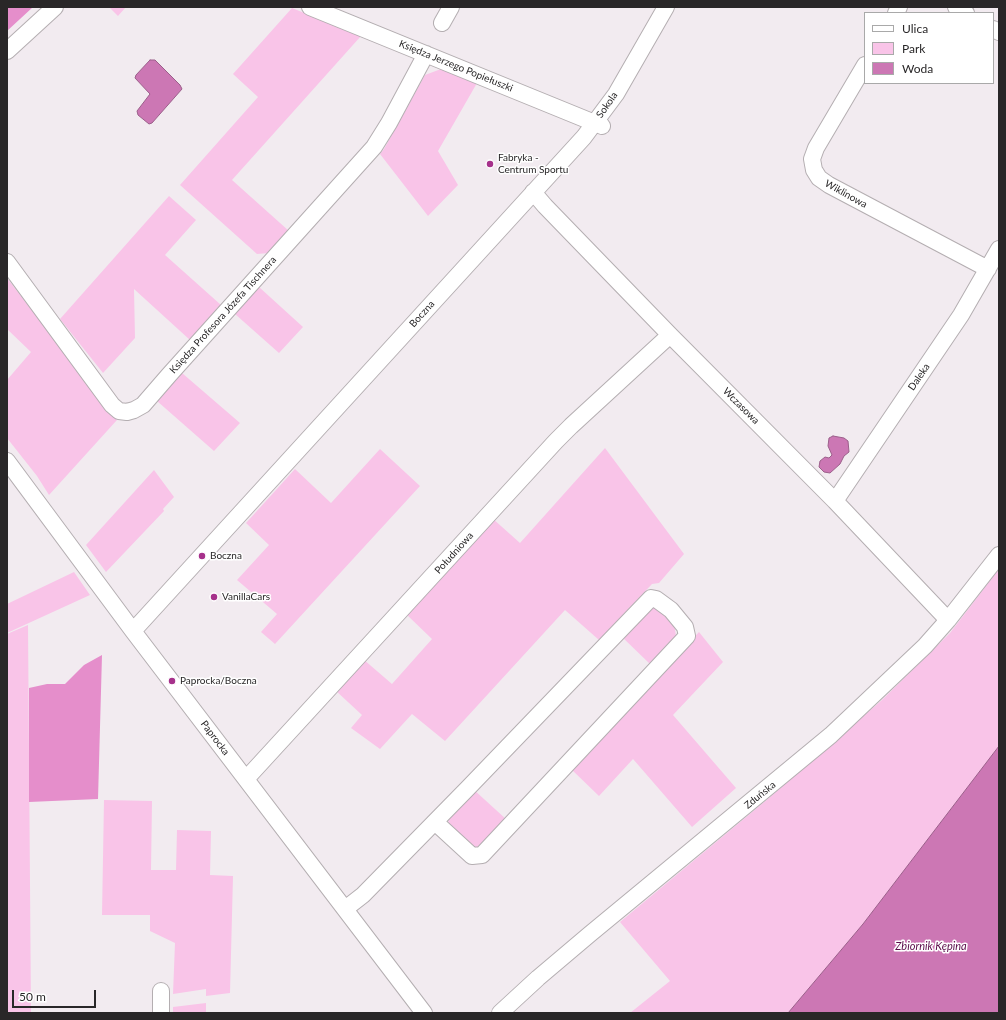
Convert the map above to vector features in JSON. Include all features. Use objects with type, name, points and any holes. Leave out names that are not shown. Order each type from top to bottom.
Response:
[{"type":"street","points":[[7,51],[56,7]]},
{"type":"street","name":"Księdza Jerzego Popiełuszki","points":[[310,7],[599,124]]},
{"type":"street","points":[[442,23],[451,7]]},
{"type":"street","name":"Sokola","points":[[533,192],[599,124],[666,7]]},
{"type":"street","name":"Księdza Profesora Józefa Tischnera","points":[[7,262],[112,405],[119,411],[127,412],[134,410],[143,405],[374,147],[386,128],[426,54]]},
{"type":"street","name":"Wiklinowa","points":[[864,67],[816,148],[812,159],[814,170],[819,178],[828,185],[988,269]]},
{"type":"street","name":"Wczasowa","points":[[533,192],[670,335],[835,501],[948,620]]},
{"type":"street","name":"Boczna","points":[[133,630],[533,192]]},
{"type":"street","name":"Daleka","points":[[835,501],[961,315],[999,249]]},
{"type":"street","name":"Południowa","points":[[246,779],[556,441],[670,335]]},
{"type":"street","name":"Paprocka","points":[[7,461],[133,630],[424,1013]]},
{"type":"street","name":"Zduńska","points":[[500,1013],[584,939],[831,735],[925,646],[948,620],[999,555]]},
{"type":"street","points":[[345,909],[363,895],[435,822],[651,598],[671,610],[685,627],[687,636],[482,855],[472,856],[435,822]]},
{"type":"street","points":[[161,1013],[162,991]]},
{"type":"green space","points":[[109,7],[126,7],[118,16]]},
{"type":"green space","points":[[292,8],[361,36],[232,180],[289,231],[269,253],[257,254],[180,185],[258,97],[233,74]]},
{"type":"green space","points":[[441,69],[477,83],[438,151],[458,185],[428,216],[380,154],[425,75]]},
{"type":"green space","points":[[169,196],[196,220],[165,255],[221,305],[190,340],[134,289],[135,338],[103,373],[60,319]]},
{"type":"green space","points":[[7,278],[117,420],[49,495],[37,476],[7,438],[7,380],[31,352],[7,329]]},
{"type":"green space","points":[[259,287],[303,327],[279,353],[235,314]]},
{"type":"green space","points":[[182,373],[240,423],[214,451],[157,401]]},
{"type":"green space","points":[[605,448],[684,554],[659,583],[652,584],[599,640],[565,610],[445,741],[412,714],[380,749],[351,728],[362,715],[335,690],[363,659],[392,684],[432,639],[406,614],[492,518],[520,543]]},
{"type":"green space","points":[[380,449],[420,486],[275,644],[261,632],[277,614],[237,580],[269,545],[246,523],[295,469],[331,503]]},
{"type":"green space","points":[[154,470],[174,497],[163,509],[164,511],[106,572],[86,545]]},
{"type":"green space","points":[[999,569],[999,746],[863,924],[788,1013],[630,1013],[670,981],[620,922],[769,798],[882,700],[950,633]]},
{"type":"green space","points":[[74,572],[90,595],[7,633],[7,604]]},
{"type":"green space","points":[[649,607],[662,608],[674,623],[676,636],[650,664],[621,636]]},
{"type":"green space","points":[[28,625],[31,1013],[7,1013],[7,634]]},
{"type":"green space","points":[[699,632],[723,662],[673,715],[736,788],[692,827],[633,759],[599,796],[571,769]]},
{"type":"green space","points":[[473,789],[507,820],[482,848],[472,848],[449,827],[448,817]]},
{"type":"green space","points":[[104,800],[152,801],[151,870],[176,870],[177,830],[211,831],[210,875],[233,876],[230,993],[206,996],[206,989],[173,994],[175,943],[150,931],[150,915],[102,915]]},
{"type":"green space","points":[[206,1003],[206,1013],[173,1013],[173,1007]]},
{"type":"shaded area","points":[[7,7],[33,7],[7,31]]},
{"type":"shaded area","points":[[102,655],[98,799],[29,802],[29,688],[47,684],[65,684],[84,665]]},
{"type":"water","points":[[150,60],[155,60],[180,85],[182,89],[152,123],[149,124],[138,115],[137,111],[150,94],[135,78]]},
{"type":"water","points":[[833,436],[844,438],[848,441],[849,452],[844,456],[840,464],[830,473],[824,472],[819,467],[820,461],[825,457],[829,458],[832,455],[828,446],[829,438]]},
{"type":"water","name":"Zbiornik Kępina","points":[[999,746],[999,1013],[788,1013],[863,924]]},
{"type":"place","name":"Fabryka - Centrum Sportu","points":[[490,164]]},
{"type":"place","name":"Boczna","points":[[202,556]]},
{"type":"place","name":"VanillaCars","points":[[214,597]]},
{"type":"place","name":"Paprocka/Boczna","points":[[172,681]]}]
